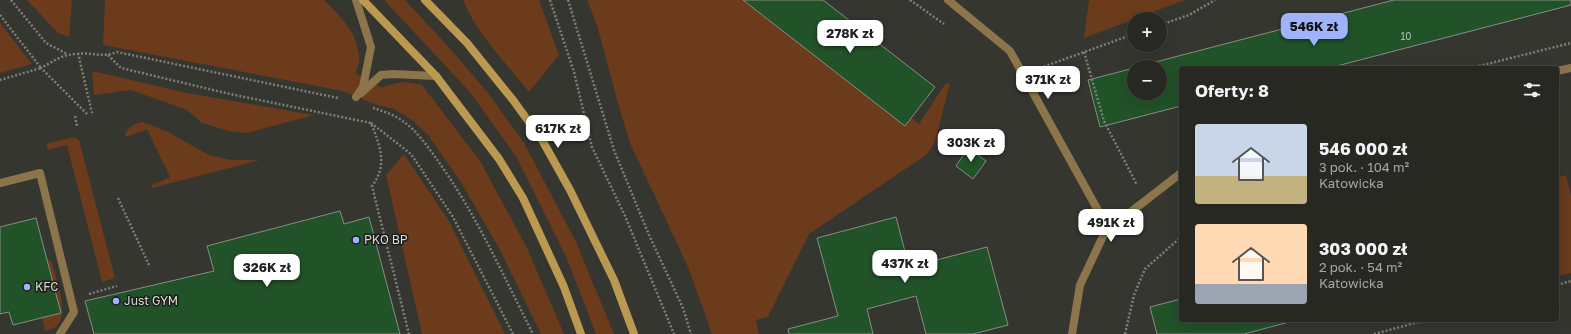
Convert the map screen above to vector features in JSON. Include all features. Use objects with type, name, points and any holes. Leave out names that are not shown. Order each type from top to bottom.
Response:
[{"type":"main road","points":[[363,0],[436,76],[500,159],[523,198],[564,287],[581,334]]},
{"type":"main road","points":[[425,0],[468,43],[513,100],[542,140],[570,190],[614,280],[634,334]]},
{"type":"street","points":[[356,0],[371,47],[363,87],[356,97],[381,75],[393,74],[436,76]]},
{"type":"street","points":[[948,0],[1010,51],[1100,214],[1105,232]]},
{"type":"street","points":[[1559,71],[1571,68]]},
{"type":"street","points":[[0,183],[40,173],[74,312],[60,334]]},
{"type":"street","points":[[1072,334],[1080,285],[1105,232],[1179,175]]},
{"type":"path","points":[[11,0],[46,43],[67,55]]},
{"type":"path","points":[[550,0],[574,72],[592,147],[625,216],[674,334]]},
{"type":"path","points":[[568,0],[614,150],[649,235],[683,308],[691,334]]},
{"type":"path","points":[[1167,23],[1189,15],[1215,0]]},
{"type":"path","points":[[0,15],[41,68],[87,114]]},
{"type":"path","points":[[1479,66],[1571,43]]},
{"type":"path","points":[[0,80],[41,68],[67,55],[78,53],[108,56],[117,52],[344,100]]},
{"type":"path","points":[[1084,52],[1104,121],[1136,183],[1142,179]]},
{"type":"path","points":[[78,53],[92,113]]},
{"type":"path","points":[[108,56],[121,68],[230,94],[371,123],[411,154],[453,217],[513,334]]},
{"type":"path","points":[[370,107],[384,111],[404,122],[429,149],[454,184],[491,250],[533,334]]},
{"type":"path","points":[[75,116],[77,126]]},
{"type":"path","points":[[371,123],[380,146],[382,165],[378,178],[372,186],[409,334]]},
{"type":"path","points":[[118,198],[149,265]]},
{"type":"path","points":[[1125,334],[1134,295],[1145,269],[1179,239]]},
{"type":"path","points":[[1559,284],[1571,281]]},
{"type":"path","points":[[87,294],[117,286]]},
{"type":"path","points":[[1374,334],[1419,322]]},
{"type":"shaded area","points":[[27,0],[72,0],[69,37],[58,33]]},
{"type":"shaded area","points":[[105,0],[324,0],[342,18],[355,39],[359,57],[356,74],[382,88],[402,82],[422,85],[480,161],[527,248],[564,334],[541,334],[500,250],[462,184],[429,136],[412,120],[394,109],[377,105],[343,91],[103,45]]},
{"type":"shaded area","points":[[384,0],[405,0],[446,44],[488,93],[524,143],[576,242],[614,334],[596,334],[567,259],[517,158],[469,91]]},
{"type":"shaded area","points":[[463,0],[539,0],[559,55],[529,92],[484,36]]},
{"type":"shaded area","points":[[587,0],[758,0],[919,124],[945,84],[950,83],[935,142],[926,155],[809,234],[768,317],[756,320],[759,334],[712,334],[688,267],[630,143],[597,25]]},
{"type":"shaded area","points":[[1089,0],[1185,0],[1153,12],[1127,12],[1127,22],[1084,38]]},
{"type":"shaded area","points":[[0,23],[32,64],[0,73]]},
{"type":"shaded area","points":[[92,71],[187,93],[314,115],[247,133],[229,131],[202,123],[187,110],[131,90],[94,95]]},
{"type":"shaded area","points":[[143,122],[166,131],[209,155],[231,160],[260,160],[152,188],[152,185],[170,177],[147,129],[127,137],[125,135],[128,129],[132,126]]},
{"type":"shaded area","points":[[74,137],[79,140],[115,278],[102,282],[67,145],[48,150],[46,144]]},
{"type":"shaded area","points":[[404,154],[450,223],[505,334],[422,334],[386,175]]},
{"type":"shaded area","points":[[1566,175],[1571,196],[1571,273],[1559,276],[1559,177]]},
{"type":"shaded area","points":[[51,260],[61,296],[62,315],[59,323],[54,328],[45,331],[42,318],[61,313],[47,261]]},
{"type":"building","points":[[743,0],[823,0],[935,87],[905,126]]},
{"type":"building","points":[[1394,0],[1571,0],[1571,5],[1337,66],[1179,66],[1179,107],[1100,127],[1088,80],[1127,70],[1127,100],[1167,100],[1167,60],[1163,60]]},
{"type":"building","points":[[968,148],[986,161],[973,179],[956,166]]},
{"type":"building","points":[[340,211],[344,224],[369,217],[400,334],[94,334],[85,301],[214,271],[207,246]]},
{"type":"building","points":[[896,217],[909,267],[987,247],[1008,325],[973,334],[926,334],[916,296],[867,309],[873,334],[789,334],[788,329],[838,316],[817,238]]},
{"type":"building","name":"KFC","points":[[36,218],[61,313],[13,325],[9,312],[0,314],[0,227]]},
{"type":"building","points":[[1179,300],[1179,322],[1289,322],[1244,334],[1157,334],[1150,307]]},
{"type":"place","name":"PKO BP","points":[[356,240]]},
{"type":"place","name":"KFC","points":[[27,287]]},
{"type":"place","name":"Just GYM","points":[[116,301]]}]
